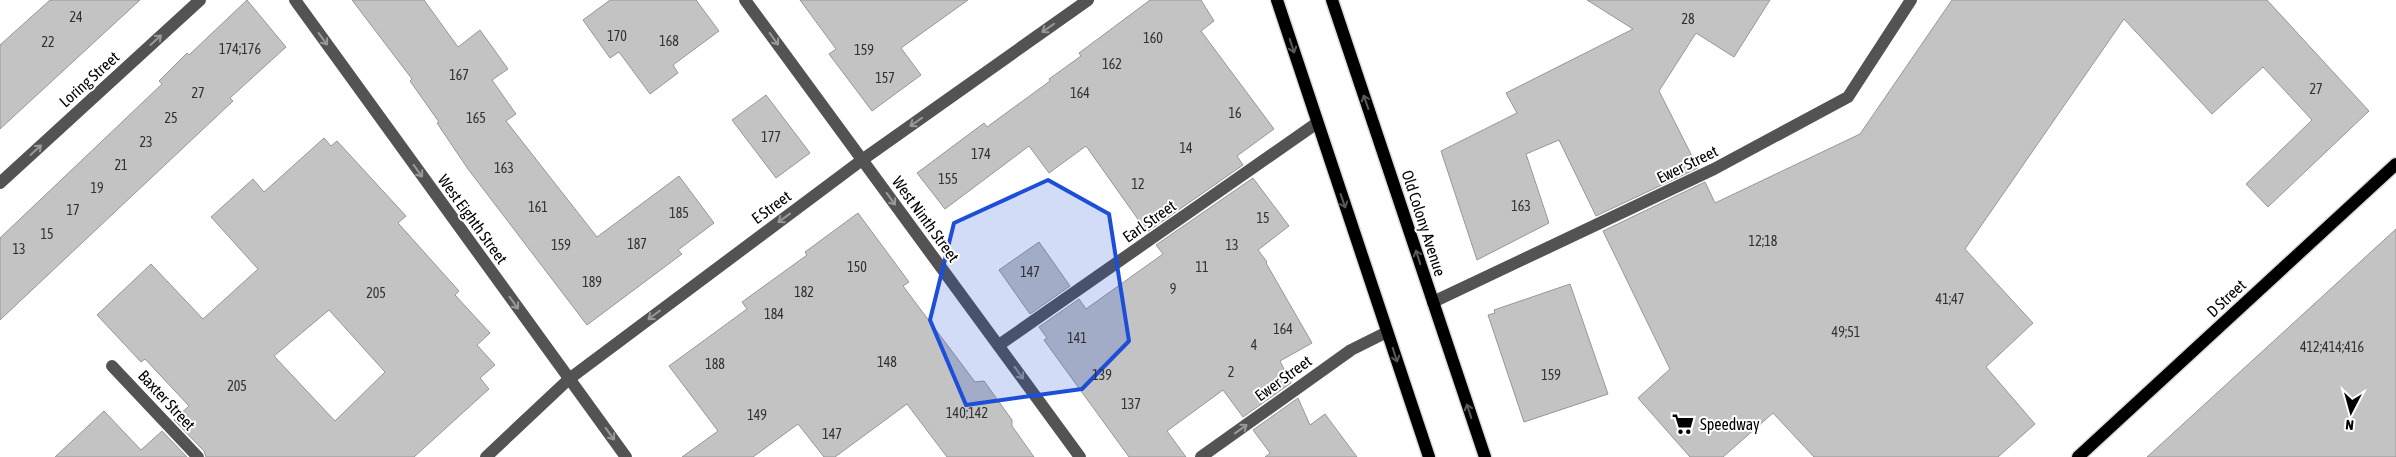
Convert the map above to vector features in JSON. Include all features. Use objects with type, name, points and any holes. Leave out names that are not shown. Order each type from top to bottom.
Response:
[{"type":"main road","points":[[1276,0],[1428,457]]},
{"type":"main road","name":"Old Colony Avenue","points":[[1332,0],[1484,457]]},
{"type":"main road","name":"D Street","points":[[2078,457],[2396,164]]},
{"type":"street","name":"Loring Street","points":[[0,183],[200,0]]},
{"type":"street","name":"West Eighth Street","points":[[295,0],[626,457]]},
{"type":"street","name":"West Ninth Street","points":[[745,0],[1080,457]]},
{"type":"street","name":"E Street","points":[[486,457],[569,379],[862,160],[1088,0]]},
{"type":"street","name":"Ewer Street","points":[[1433,302],[1714,169],[1848,97],[1911,0]]},
{"type":"street","name":"Earl Street","points":[[998,345],[1317,123]]},
{"type":"street","name":"Ewer Street","points":[[1201,457],[1351,350],[1387,332]]},
{"type":"street","name":"Baxter Street","points":[[112,366],[198,457]]},
{"type":"highlighted area","points":[[1048,180],[1109,214],[1129,341],[1082,389],[966,405],[930,320],[954,223]]},
{"type":"building","points":[[50,0],[140,0],[0,129],[0,45]]},
{"type":"building","points":[[247,0],[286,47],[230,98],[233,101],[0,320],[0,238],[162,84],[159,81],[187,53],[189,55]]},
{"type":"building","points":[[352,0],[424,0],[458,47],[480,30],[508,69],[492,80],[516,114],[506,121],[597,237],[679,176],[714,223],[678,250],[682,254],[587,325],[468,169],[437,123],[439,122],[410,81],[412,79]]},
{"type":"building","points":[[610,0],[696,0],[719,31],[673,65],[678,73],[650,94],[619,52],[610,58],[583,20]]},
{"type":"building","points":[[800,0],[968,0],[901,48],[921,75],[872,111],[829,54],[836,49]]},
{"type":"building","points":[[1150,0],[1201,0],[1214,21],[1201,31],[1274,129],[1237,156],[1243,165],[1147,232],[1086,146],[1049,173],[1029,146],[945,209],[917,173],[984,123],[987,127],[1050,81],[1049,79],[1081,56],[1079,53]]},
{"type":"building","points":[[1587,0],[1770,0],[1734,57],[1696,33],[1659,91],[1698,168],[1596,216],[1559,140],[1526,154],[1549,223],[1477,260],[1441,151],[1517,113],[1506,93],[1633,29]]},
{"type":"building","points":[[1952,0],[2267,0],[2369,111],[2268,207],[2246,184],[2312,120],[2263,67],[2212,114],[2124,19],[1965,249],[2033,323],[1986,367],[2035,424],[1998,457],[1814,457],[1773,413],[1723,457],[1690,457],[1638,398],[1670,369],[1603,231],[1705,182],[1715,203],[1860,134]]},
{"type":"building","points":[[766,95],[810,153],[776,178],[732,120]]},
{"type":"building","points":[[324,138],[331,146],[337,141],[406,216],[398,223],[459,291],[455,295],[490,333],[477,345],[495,365],[480,378],[489,389],[414,457],[206,457],[204,451],[174,420],[189,406],[145,359],[141,362],[97,315],[151,264],[203,319],[258,269],[211,217],[253,179],[264,192]],"holes":[[[329,310],[385,372],[335,421],[274,356]]]},
{"type":"building","points":[[1253,178],[1289,226],[1258,250],[1267,262],[1312,343],[1280,361],[1291,383],[1243,417],[1223,390],[1167,431],[1186,457],[1129,457],[1044,340],[1047,338],[1039,327],[1079,299],[1086,309],[1163,254],[1156,245]]},
{"type":"building","points":[[858,213],[909,282],[903,286],[975,382],[984,381],[1012,420],[1012,426],[1034,457],[947,457],[907,404],[835,457],[824,457],[798,424],[753,457],[682,457],[718,431],[669,366],[747,309],[742,302],[807,255],[805,252]]},
{"type":"building","points":[[2396,229],[2396,457],[2147,457]]},
{"type":"building","points":[[1039,242],[1070,286],[1030,314],[999,270]]},
{"type":"building","points":[[1570,284],[1608,394],[1524,422],[1488,315],[1495,313],[1494,310]]},
{"type":"building","points":[[1298,398],[1310,425],[1325,414],[1357,457],[1265,457],[1270,453],[1253,430]]},
{"type":"building","points":[[104,411],[141,450],[162,431],[187,457],[55,457]]},
{"type":"place","name":"Speedway","points":[[1683,424]]}]
